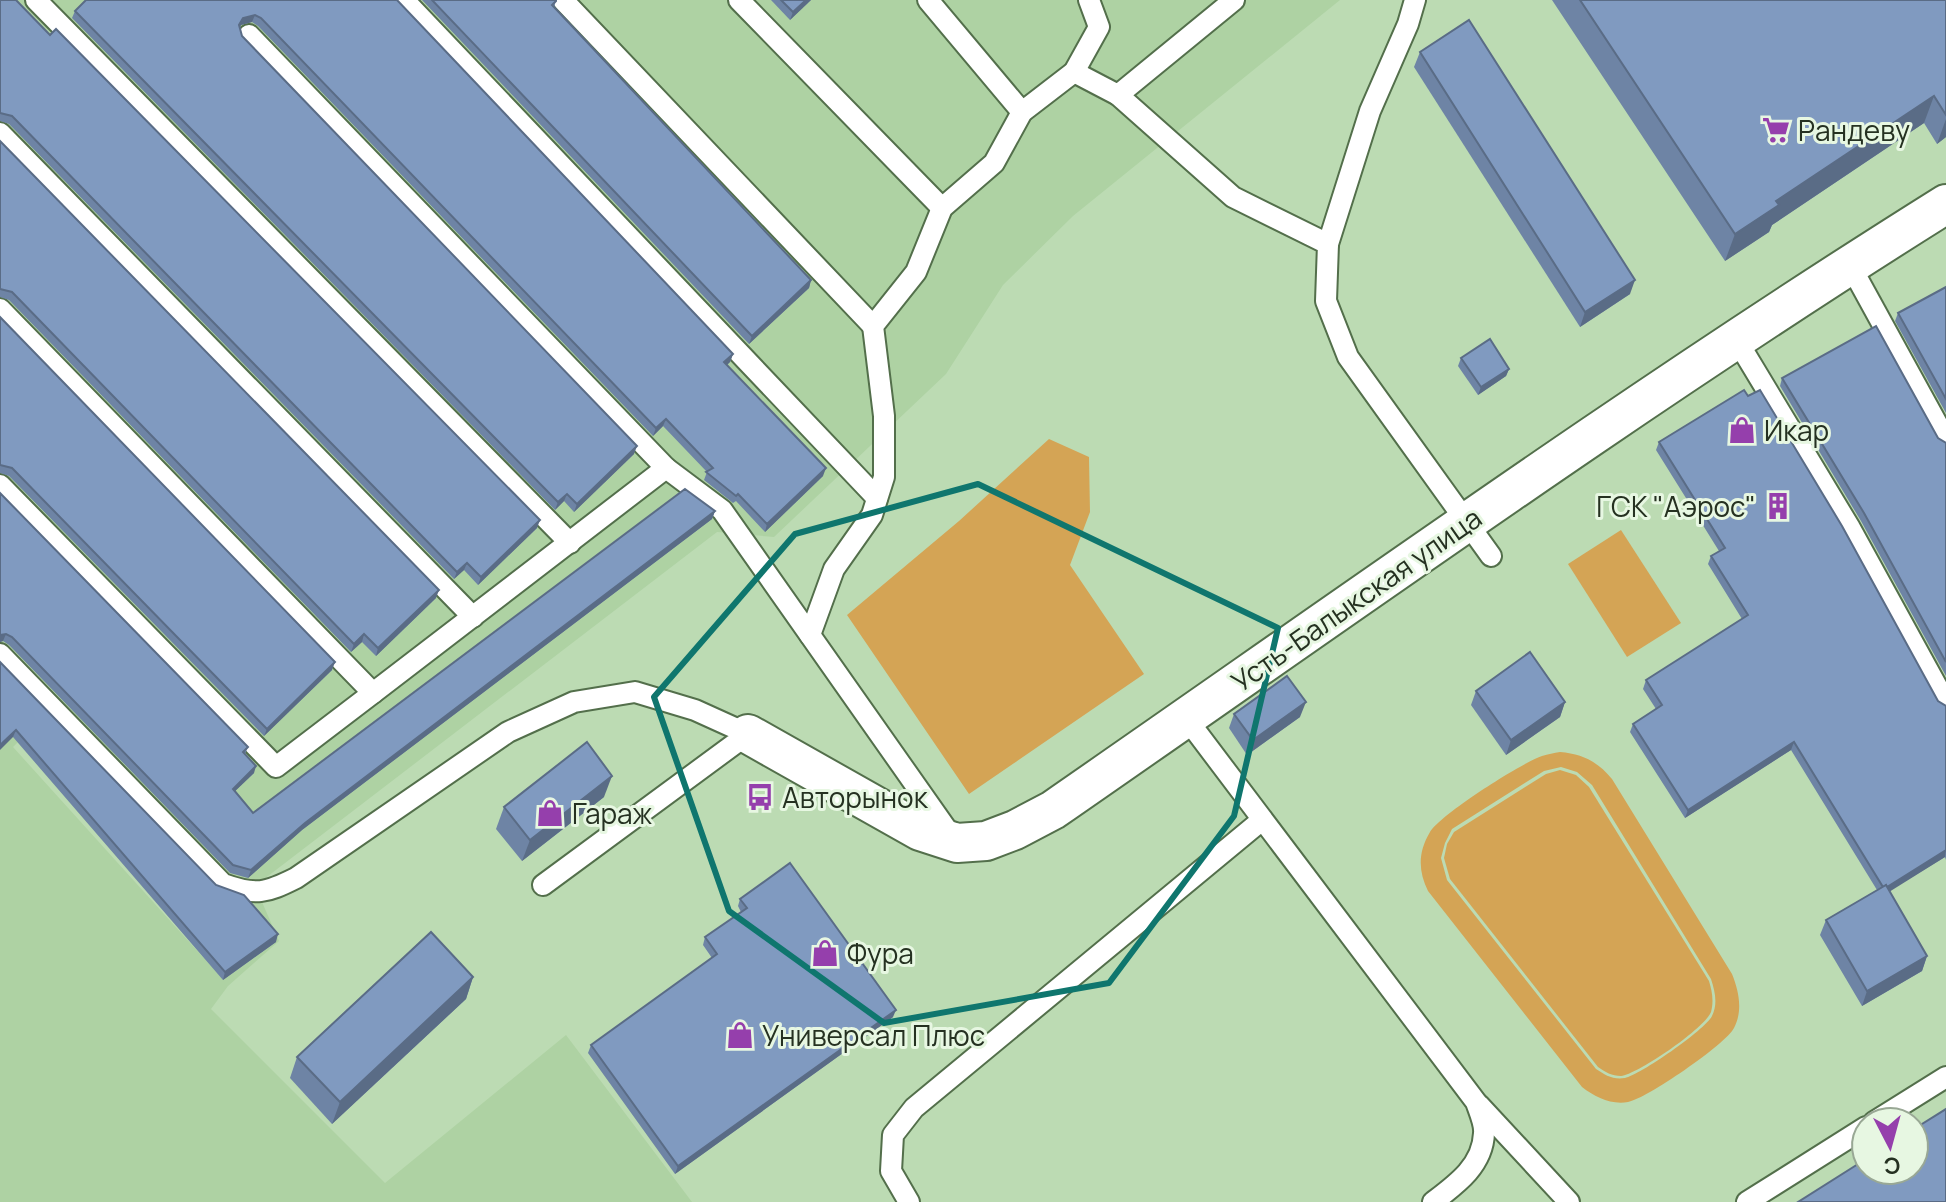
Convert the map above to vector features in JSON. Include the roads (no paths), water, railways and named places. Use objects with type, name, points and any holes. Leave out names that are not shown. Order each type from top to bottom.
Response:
[{"type":"street","name":"Усть-Балыкская улица","points":[[748,734],[920,831],[957,843],[986,841],[1015,830],[1053,810],[1465,522],[1736,339],[1945,206]]},
{"type":"lane","points":[[36,0],[570,543]]},
{"type":"lane","points":[[404,0],[877,498]]},
{"type":"lane","points":[[563,0],[873,326],[884,416],[884,477],[872,515],[834,569],[810,635]]},
{"type":"lane","points":[[739,0],[942,208]]},
{"type":"lane","points":[[928,0],[1022,112]]},
{"type":"lane","points":[[873,326],[916,272],[942,208],[994,163],[1022,112],[1074,72],[1099,27],[1089,0]]},
{"type":"lane","points":[[1118,95],[1234,0]]},
{"type":"lane","points":[[1415,0],[1408,24],[1370,111],[1328,244],[1326,301],[1348,357],[1491,556]]},
{"type":"lane","points":[[249,35],[666,468],[722,510],[957,843]]},
{"type":"lane","points":[[1074,72],[1118,95],[1233,197],[1328,244]]},
{"type":"lane","points":[[0,133],[473,617]]},
{"type":"lane","points":[[1850,265],[1946,440]]},
{"type":"lane","points":[[0,309],[373,693]]},
{"type":"lane","points":[[1736,339],[1850,528],[1946,703]]},
{"type":"lane","points":[[0,485],[276,767],[666,468]]},
{"type":"lane","points":[[0,654],[223,884],[247,893],[269,891],[296,878],[508,732],[574,702],[635,692],[695,710],[748,734],[543,885]]},
{"type":"lane","points":[[1186,718],[1476,1102],[1569,1202]]},
{"type":"lane","points":[[909,1202],[891,1171],[893,1135],[914,1108],[1262,820]]},
{"type":"lane","points":[[1900,1106],[1946,1077]]},
{"type":"lane","points":[[1433,1202],[1459,1183],[1477,1161],[1485,1131],[1476,1102]]},
{"type":"lane","points":[[1747,1202],[1850,1137]]},
{"type":"place","name":"Рандеву","points":[[1776,130]]},
{"type":"place","name":"Икар","points":[[1742,430]]},
{"type":"place","name":"ГСК \"Аэрос\"","points":[[1778,506]]},
{"type":"place","name":"Авторынок","points":[[760,797]]},
{"type":"place","name":"Гараж","points":[[550,813]]},
{"type":"place","name":"Фура","points":[[825,953]]},
{"type":"place","name":"Универсал Плюс","points":[[740,1035]]}]
